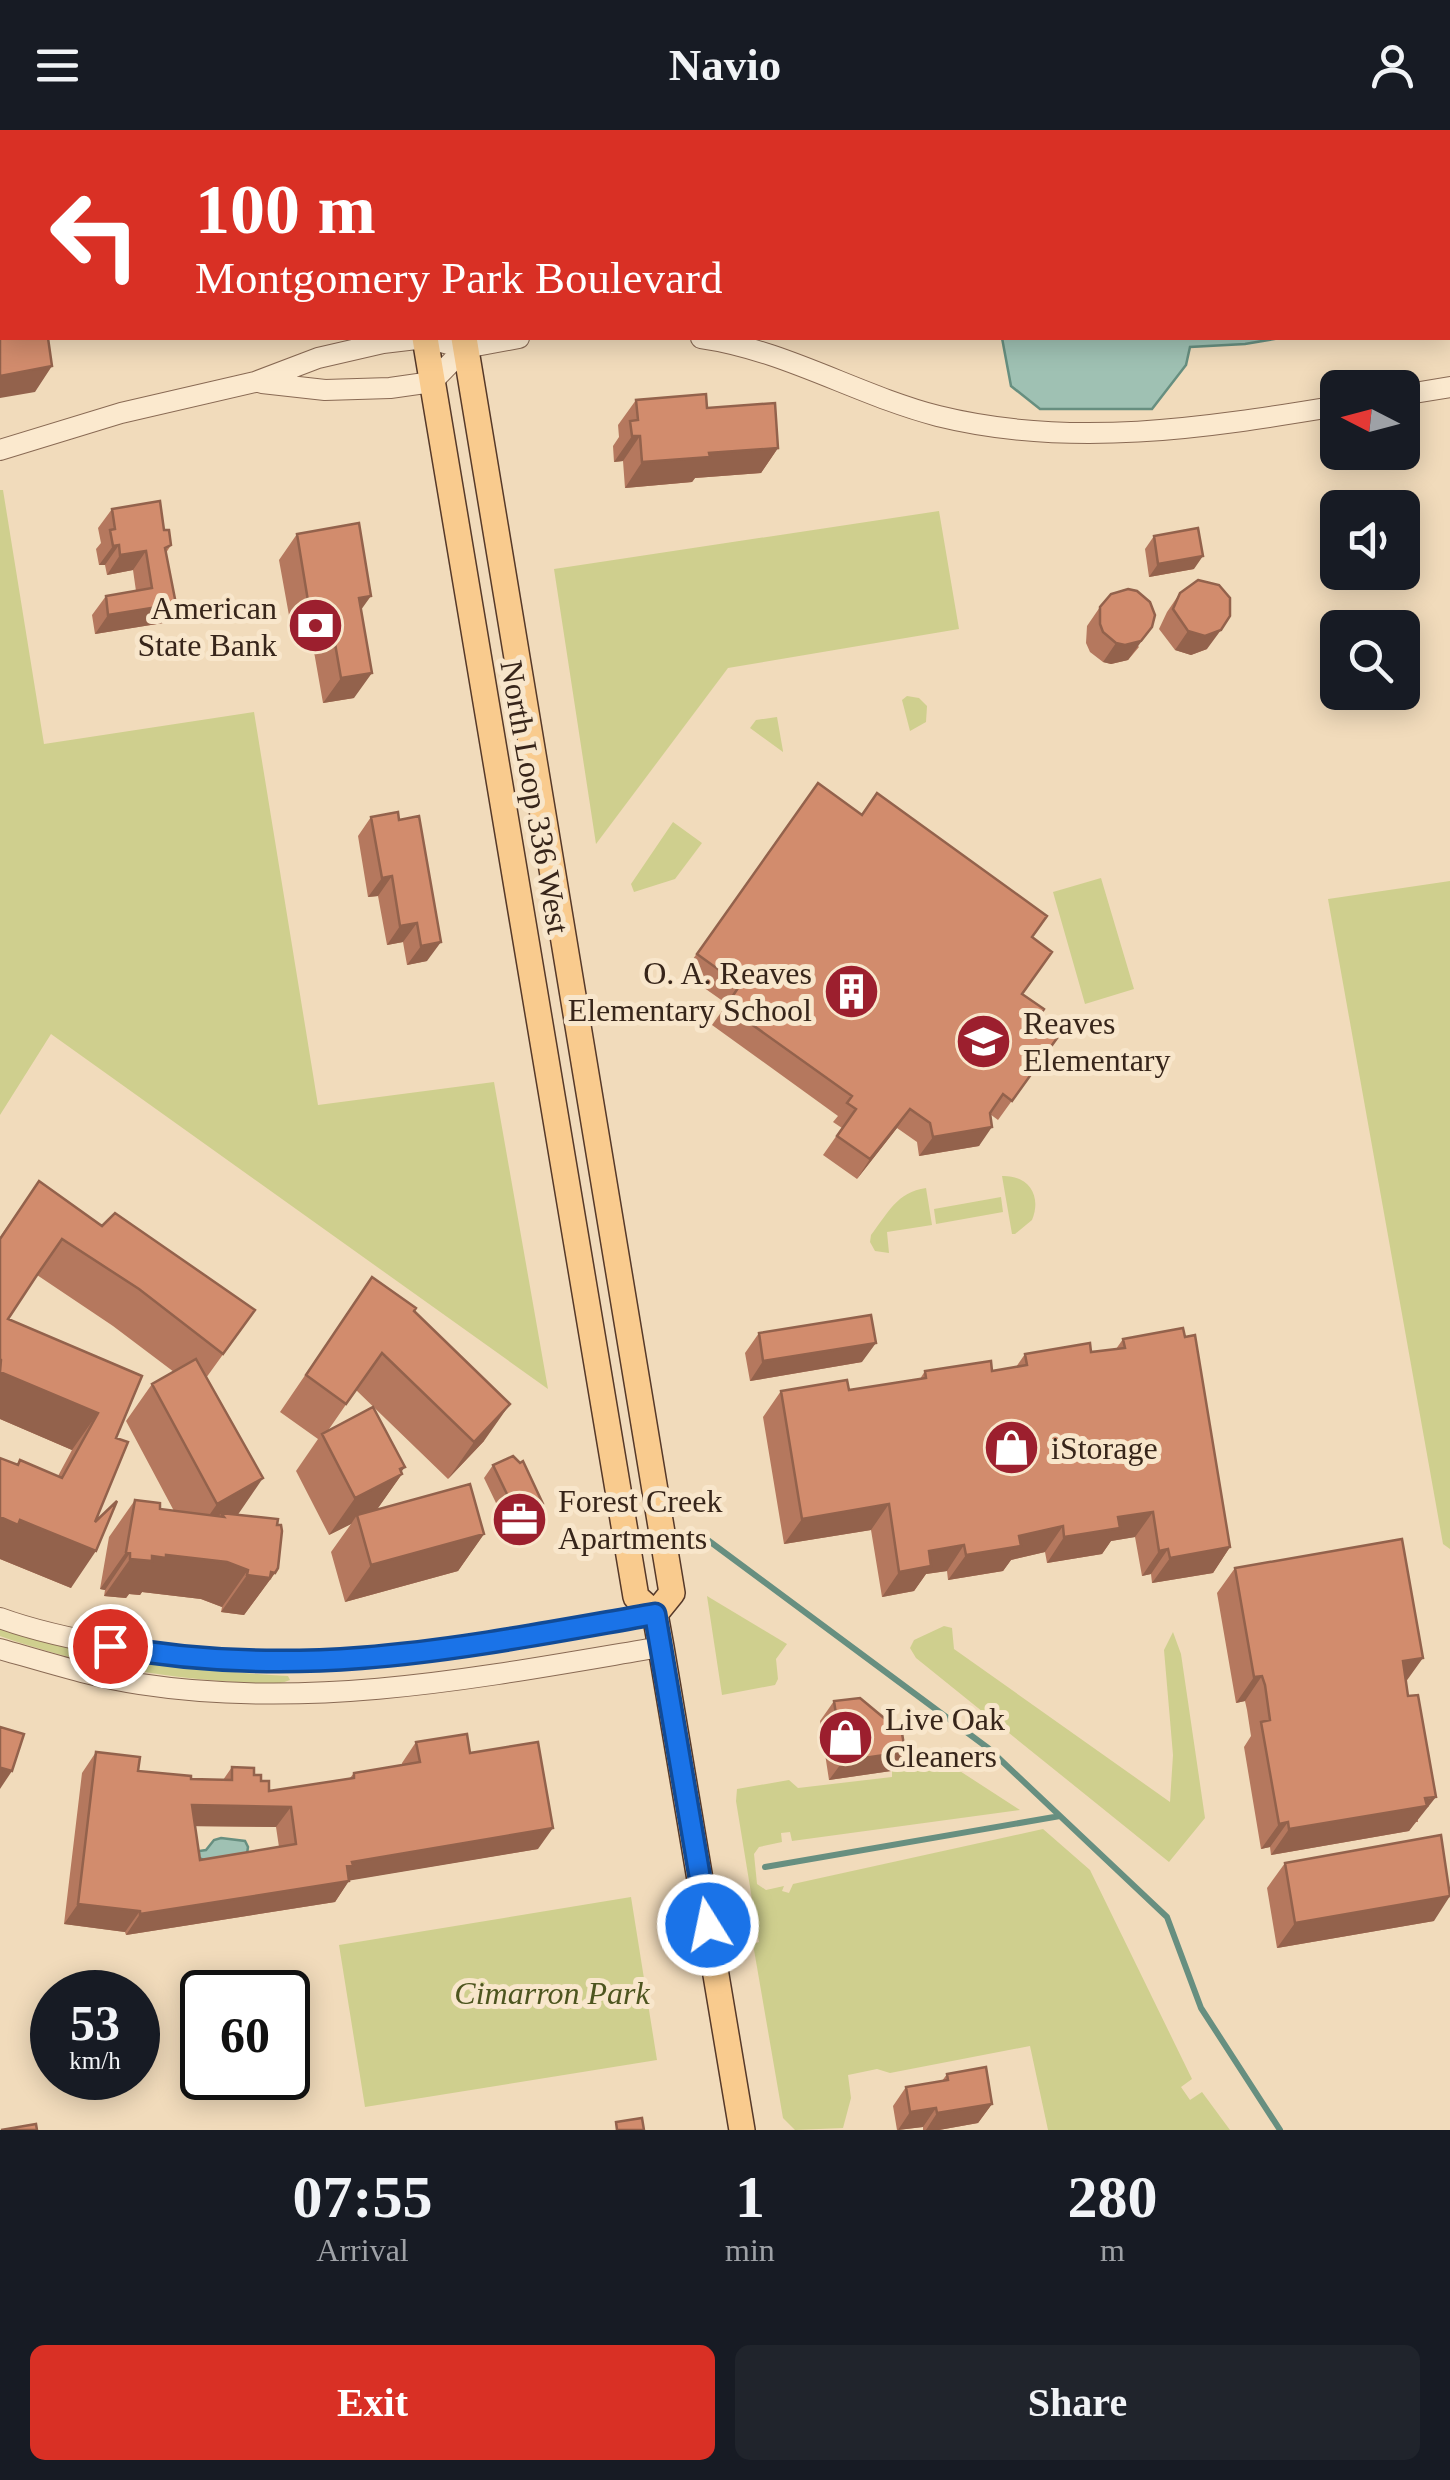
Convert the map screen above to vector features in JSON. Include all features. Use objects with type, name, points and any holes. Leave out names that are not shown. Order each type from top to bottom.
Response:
[{"type":"main road","name":"North Loop 336 West","points":[[425,340],[636,1598],[655,1614],[662,1647],[742,2130]]},
{"type":"main road","name":"North Loop 336 West","points":[[465,343],[672,1593],[655,1614]]},
{"type":"main road","points":[[524,920],[560,918]]},
{"type":"street","points":[[0,450],[121,413],[256,382],[318,358],[408,340]]},
{"type":"street","points":[[256,382],[325,390],[432,382],[465,343],[497,340]]},
{"type":"street","points":[[710,340],[775,354],[936,416],[1014,430],[1142,433],[1320,408]]},
{"type":"street","points":[[1420,392],[1450,387]]},
{"type":"street","points":[[0,1618],[80,1640],[140,1651],[255,1662],[324,1662],[435,1652],[655,1614]]},
{"type":"street","points":[[0,1649],[139,1684],[222,1693],[304,1694],[448,1683],[662,1647]]},
{"type":"green space","points":[[0,490],[44,744],[254,712],[318,1105],[494,1082],[548,1389],[51,1034],[0,1115]]},
{"type":"green space","points":[[939,511],[959,629],[728,668],[596,844],[554,569]]},
{"type":"green space","points":[[907,696],[919,698],[927,706],[926,722],[910,731],[902,700]]},
{"type":"green space","points":[[777,717],[783,752],[750,728],[756,720]]},
{"type":"green space","points":[[673,822],[702,843],[675,879],[634,892],[631,884]]},
{"type":"green space","points":[[1101,878],[1134,989],[1085,1004],[1053,892]]},
{"type":"green space","points":[[1450,881],[1450,1549],[1443,1544],[1328,899]]},
{"type":"green space","points":[[1002,1176],[1026,1183],[1034,1195],[1032,1220],[1015,1234],[1012,1234]]},
{"type":"green space","points":[[926,1188],[932,1225],[887,1232],[889,1253],[875,1251],[871,1235],[888,1212],[900,1199]]},
{"type":"green space","points":[[1001,1197],[1003,1212],[936,1224],[934,1209]]},
{"type":"green space","points":[[707,1596],[787,1644],[776,1659],[775,1685],[722,1695]]},
{"type":"green space","points":[[0,1624],[142,1658],[214,1670],[288,1676],[290,1680],[257,1684],[116,1667],[0,1636]]},
{"type":"green space","points":[[944,1626],[952,1628],[954,1649],[1170,1802],[1173,1755],[1164,1650],[1173,1632],[1181,1654],[1205,1818],[1169,1862],[916,1658],[910,1648],[914,1640]]},
{"type":"green space","points":[[932,1753],[1020,1810],[792,1841],[790,1832],[781,1833],[782,1842],[759,1847],[754,1854],[757,1884],[766,1890],[784,1886],[782,1891],[789,1893],[793,1884],[1043,1829],[1090,1870],[1192,2079],[1181,2087],[1190,2100],[1202,2092],[1230,2130],[1048,2130],[1030,2046],[890,2073],[877,2069],[848,2075],[851,2098],[843,2128],[795,2130],[783,2118],[753,1944],[759,1942],[737,1789],[789,1780],[798,1788],[892,1777],[892,1769],[925,1763]]},
{"type":"green space","name":"Cimarron Park","points":[[631,1897],[657,2060],[365,2107],[339,1945]]},
{"type":"shaded area","points":[[1002,340],[1268,340],[1190,347],[1186,365],[1152,409],[1040,409],[1011,386]]},
{"type":"shaded area","points":[[221,1838],[245,1841],[247,1854],[211,1863],[199,1858],[199,1851]]},
{"type":"building","points":[[0,340],[48,340],[52,366],[0,376]]},
{"type":"building","points":[[706,394],[707,408],[775,403],[778,448],[642,462],[640,436],[632,436],[630,421],[638,420],[636,400]]},
{"type":"building","points":[[160,501],[164,530],[169,530],[171,545],[165,548],[176,604],[108,615],[106,596],[152,588],[146,551],[120,555],[119,545],[113,546],[112,509]]},
{"type":"building","points":[[359,523],[371,596],[359,598],[372,673],[341,678],[328,603],[309,607],[297,534]]},
{"type":"building","points":[[1198,528],[1203,556],[1158,564],[1154,536]]},
{"type":"building","points":[[1198,580],[1219,585],[1230,598],[1230,616],[1221,630],[1205,636],[1188,631],[1173,609],[1180,593]]},
{"type":"building","points":[[1128,589],[1150,602],[1155,615],[1152,627],[1141,641],[1125,645],[1103,632],[1100,607],[1111,594]]},
{"type":"building","name":"O. A. Reaves Elementary School","points":[[818,783],[862,815],[877,793],[1047,916],[1032,937],[1052,952],[1022,994],[1044,1009],[1038,1018],[1060,1034],[1012,1101],[1003,1094],[990,1113],[992,1127],[933,1137],[930,1123],[910,1109],[870,1159],[837,1136],[856,1109],[847,1103],[852,1096],[726,1006],[740,985],[697,954]]},
{"type":"building","points":[[398,812],[399,820],[419,816],[441,942],[421,946],[417,923],[400,926],[392,876],[382,878],[371,817]]},
{"type":"building","points":[[39,1181],[102,1226],[115,1213],[255,1310],[223,1354],[139,1289],[62,1239],[37,1275],[8,1319],[142,1376],[116,1438],[128,1442],[95,1522],[117,1501],[96,1551],[20,1520],[18,1525],[0,1517],[0,1458],[18,1465],[20,1460],[62,1478],[98,1413],[0,1372],[0,1239]]},
{"type":"building","points":[[372,1277],[416,1308],[414,1311],[510,1404],[474,1442],[382,1353],[346,1404],[306,1375]]},
{"type":"building","points":[[871,1315],[876,1343],[763,1361],[759,1333]]},
{"type":"building","points":[[1183,1328],[1185,1337],[1195,1335],[1230,1547],[1170,1558],[1168,1549],[1159,1551],[1153,1512],[1118,1517],[1120,1528],[1064,1537],[1063,1526],[1019,1536],[1021,1546],[966,1555],[964,1545],[929,1551],[931,1566],[899,1572],[889,1504],[802,1519],[781,1391],[847,1380],[849,1390],[926,1378],[925,1371],[991,1361],[992,1371],[1027,1365],[1025,1354],[1090,1343],[1091,1352],[1125,1348],[1123,1339]]},
{"type":"building","points":[[196,1359],[263,1478],[217,1504],[152,1384]]},
{"type":"building","points":[[373,1407],[405,1467],[400,1469],[402,1474],[355,1498],[322,1434]]},
{"type":"building","points":[[513,1456],[520,1463],[523,1461],[543,1504],[541,1513],[525,1520],[522,1515],[518,1517],[493,1465]]},
{"type":"building","points":[[470,1484],[484,1534],[371,1565],[357,1515]]},
{"type":"building","points":[[135,1500],[160,1503],[160,1509],[278,1519],[282,1531],[278,1568],[270,1578],[247,1575],[248,1570],[227,1562],[166,1555],[152,1556],[152,1561],[130,1559],[126,1552]]},
{"type":"building","points":[[1402,1539],[1423,1658],[1403,1661],[1408,1696],[1418,1695],[1436,1797],[1425,1798],[1427,1806],[1289,1829],[1288,1822],[1279,1824],[1261,1722],[1270,1720],[1265,1685],[1262,1676],[1254,1677],[1235,1568]]},
{"type":"building","points":[[860,1698],[902,1733],[905,1752],[843,1761],[834,1701]]},
{"type":"building","points":[[0,1727],[24,1734],[12,1771],[2,1768],[0,1783]]},
{"type":"building","points":[[467,1734],[470,1753],[538,1742],[553,1828],[352,1862],[347,1866],[349,1881],[140,1914],[78,1904],[96,1752],[140,1757],[138,1771],[191,1779],[232,1780],[232,1767],[254,1768],[254,1775],[269,1781],[269,1791],[354,1778],[354,1773],[420,1762],[416,1742]],"holes":[[[192,1805],[291,1807],[296,1844],[200,1860]]]},
{"type":"building","points":[[1441,1835],[1450,1896],[1295,1923],[1285,1863]]},
{"type":"building","points":[[986,2067],[992,2104],[937,2113],[936,2108],[910,2112],[906,2087],[948,2080],[947,2074]]},
{"type":"building","points":[[642,2118],[644,2130],[617,2130],[616,2122]]},
{"type":"building","points":[[36,2124],[37,2130],[1,2130]]},
{"type":"waterway","points":[[701,1535],[988,1748],[1167,1917],[1201,2008],[1280,2130]]},
{"type":"waterway","points":[[765,1867],[1060,1816]]},
{"type":"place","name":"American State Bank","points":[[316,626]]},
{"type":"place","name":"O. A. Reaves Elementary School","points":[[851,991]]},
{"type":"place","name":"Reaves Elementary","points":[[984,1041]]},
{"type":"place","name":"iStorage","points":[[1012,1448]]},
{"type":"place","name":"Forest Creek Apartments","points":[[519,1519]]},
{"type":"place","name":"Live Oak Cleaners","points":[[846,1737]]},
{"type":"route","points":[[110,1646],[204,1659],[324,1662],[435,1652],[655,1614],[708,1925]]}]
